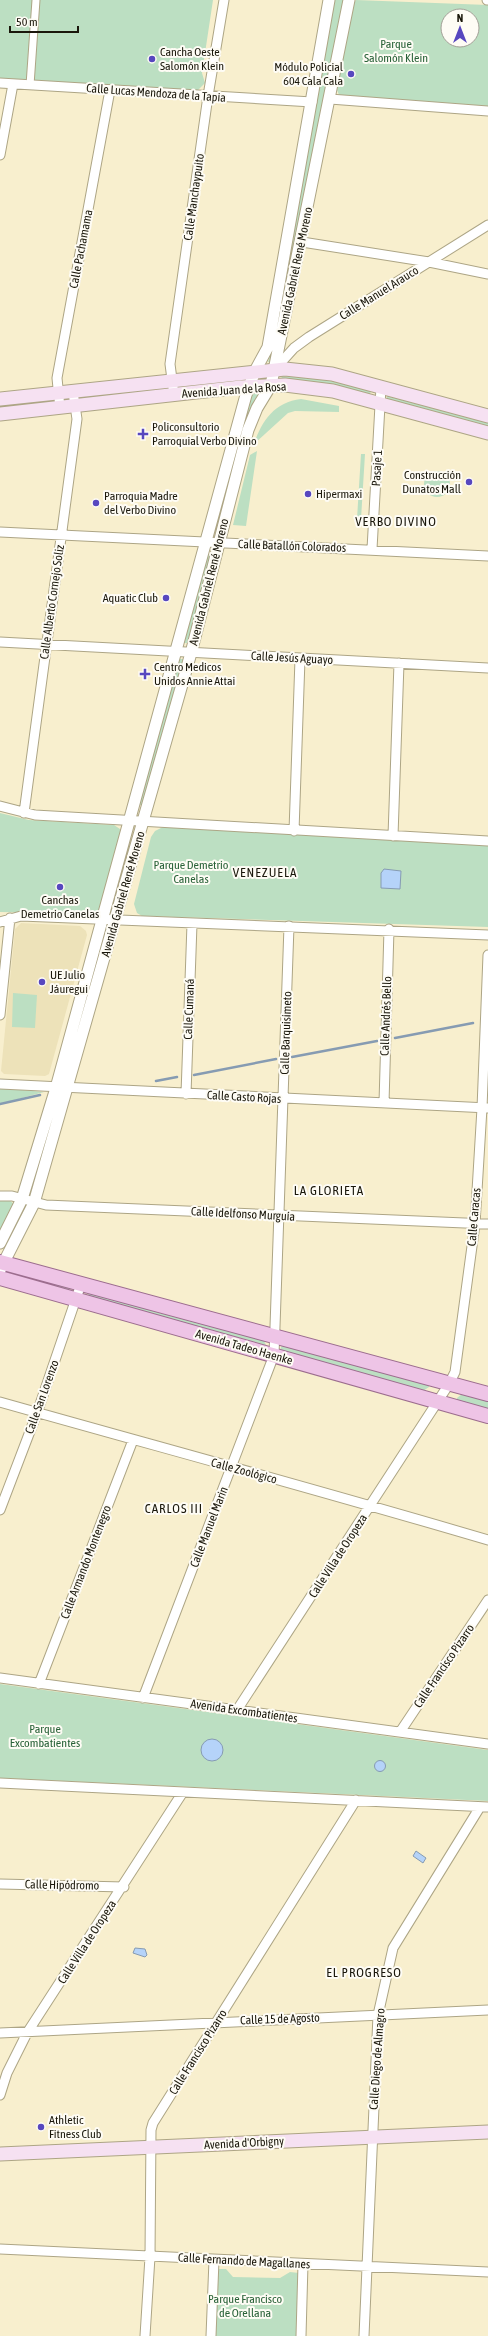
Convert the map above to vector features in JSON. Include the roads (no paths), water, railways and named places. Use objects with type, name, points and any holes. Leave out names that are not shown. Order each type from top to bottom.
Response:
[{"type":"main road","name":"Avenida Juan de la Rosa","points":[[0,399],[255,371],[296,369],[332,374],[488,416]]},
{"type":"main road","name":"Avenida Juan de la Rosa","points":[[0,414],[271,385],[320,389],[380,403],[488,433]]},
{"type":"main road","name":"Avenida Tadeo Haenke","points":[[2,1265],[81,1284],[488,1394]]},
{"type":"main road","name":"Avenida Tadeo Haenke","points":[[0,1278],[488,1416]]},
{"type":"main road","name":"Avenida d'Orbigny","points":[[0,2154],[488,2132]]},
{"type":"street","points":[[30,85],[36,0]]},
{"type":"street","name":"Calle Manchaypuito","points":[[174,395],[170,364],[208,96],[224,0]]},
{"type":"street","name":"Avenida Gabriel René Moreno","points":[[2,1265],[34,1203],[61,1088],[129,821],[177,652],[249,387],[255,371],[268,347],[329,0]]},
{"type":"street","name":"Avenida Gabriel René Moreno","points":[[0,1243],[22,1199],[61,1088],[116,920],[191,653],[248,430],[257,408],[271,385],[302,242],[349,0]]},
{"type":"street","name":"Calle Lucas Mendoza de la Tapia","points":[[0,83],[312,102]]},
{"type":"street","points":[[0,154],[12,84]]},
{"type":"street","name":"Calle Pachamama","points":[[60,408],[57,378],[110,90]]},
{"type":"street","points":[[330,99],[488,111]]},
{"type":"street","name":"Calle Manuel Arauco","points":[[275,369],[294,348],[309,337],[488,225]]},
{"type":"street","points":[[302,242],[429,262],[488,274]]},
{"type":"street","name":"Pasaje 1","points":[[372,549],[381,387]]},
{"type":"street","name":"Calle Alberto Cornejo Soliz","points":[[24,813],[77,419],[73,392]]},
{"type":"street","name":"Calle Batallón Colorados","points":[[0,532],[61,536],[372,549],[488,556]]},
{"type":"street","name":"Calle Jesús Aguayo","points":[[0,642],[488,668]]},
{"type":"street","points":[[294,831],[300,659]]},
{"type":"street","points":[[393,836],[399,663]]},
{"type":"street","points":[[0,806],[24,813],[129,821],[488,841]]},
{"type":"street","points":[[0,922],[21,916],[192,924],[389,929],[488,935]]},
{"type":"street","points":[[0,1014],[10,918]]},
{"type":"street","name":"Calle Cumaná","points":[[186,1094],[192,924]]},
{"type":"street","name":"Calle Barquisimeto","points":[[274,1356],[289,926]]},
{"type":"street","name":"Calle Andrés Bello","points":[[384,1103],[389,929]]},
{"type":"street","name":"Calle Caracas","points":[[438,1402],[450,1384],[455,1372],[474,1224],[485,1108],[488,955]]},
{"type":"street","name":"Calle Casto Rojas","points":[[0,1084],[485,1108]]},
{"type":"street","name":"Calle Idelfonso Murguía","points":[[0,1196],[22,1199],[34,1203],[280,1216],[488,1224]]},
{"type":"street","name":"Calle San Lorenzo","points":[[0,1510],[37,1413],[81,1284]]},
{"type":"street","name":"Calle Manuel Marin","points":[[143,1698],[274,1356]]},
{"type":"street","name":"Calle Zoológico","points":[[0,1402],[232,1468],[372,1505],[488,1540]]},
{"type":"street","name":"Calle Villa de Oropeza","points":[[237,1710],[438,1402]]},
{"type":"street","name":"Calle Armando Montenegro","points":[[39,1684],[133,1440]]},
{"type":"street","name":"Calle Francisco Pizarro","points":[[400,1732],[488,1600]]},
{"type":"street","name":"Avenida Excombatientes","points":[[0,1678],[488,1744]]},
{"type":"street","points":[[1,1786],[184,1792],[484,1807]]},
{"type":"street","name":"Calle Villa de Oropeza","points":[[0,2095],[7,2073],[27,2033],[124,1887],[184,1792]]},
{"type":"street","name":"Calle Francisco Pizarro","points":[[145,2336],[150,2257],[151,2130],[153,2123],[356,1800]]},
{"type":"street","name":"Calle Diego de Almagro","points":[[364,2336],[378,2015],[393,1948],[484,1807]]},
{"type":"street","name":"Calle Hipódromo","points":[[0,1884],[124,1887]]},
{"type":"street","name":"Calle 15 de Agosto","points":[[0,2033],[27,2033],[216,2022],[488,2010]]},
{"type":"street","name":"Calle Fernando de Magallanes","points":[[0,2249],[488,2272]]},
{"type":"street","points":[[211,2336],[214,2260]]},
{"type":"street","points":[[301,2336],[303,2264]]},
{"type":"water","points":[[384,869],[401,871],[400,889],[381,888],[381,873]]},
{"type":"water","points":[[212,1739],[220,1742],[223,1750],[220,1758],[212,1761],[204,1758],[201,1750],[204,1742]]},
{"type":"water","points":[[378,1761],[382,1761],[384,1762],[384,1770],[378,1771],[375,1768],[375,1764]]},
{"type":"water","points":[[416,1851],[426,1858],[423,1863],[413,1856]]},
{"type":"water","points":[[135,1948],[145,1949],[147,1955],[145,1957],[133,1953]]},
{"type":"waterway","points":[[395,1038],[473,1023]]},
{"type":"waterway","points":[[292,1057],[377,1041]]},
{"type":"waterway","points":[[194,1075],[276,1059]]},
{"type":"waterway","points":[[156,1081],[177,1077]]},
{"type":"waterway","points":[[0,1104],[40,1095]]},
{"type":"place","name":"Cancha Oeste Salomón Klein","points":[[152,59]]},
{"type":"place","name":"Módulo Policial 604 Cala Cala","points":[[351,74]]},
{"type":"place","name":"Policonsultorio Parroquial Verbo Divino","points":[[143,434]]},
{"type":"place","name":"Construcción Dunatos Mall","points":[[469,482]]},
{"type":"place","name":"Hipermaxi","points":[[308,494]]},
{"type":"place","name":"Parroquia Madre del Verbo Divino","points":[[96,503]]},
{"type":"place","name":"Aquatic Club","points":[[166,598]]},
{"type":"place","name":"Centro Medicos Unidos Annie Attai","points":[[145,674]]},
{"type":"place","name":"Canchas Demetrio Canelas","points":[[60,887]]},
{"type":"place","name":"UE Julio Jáuregui","points":[[42,982]]},
{"type":"place","name":"Athletic Fitness Club","points":[[41,2127]]},
{"type":"district","name":"VERBO DIVINO","points":[[396,521]]},
{"type":"district","name":"VENEZUELA","points":[[265,872]]},
{"type":"district","name":"LA GLORIETA","points":[[329,1190]]},
{"type":"district","name":"CARLOS III","points":[[174,1508]]},
{"type":"district","name":"EL PROGRESO","points":[[364,1972]]},
{"type":"park label","name":"Parque Salomón Klein","points":[[396,51]]},
{"type":"park label","name":"Parque Demetrio Canelas","points":[[191,872]]},
{"type":"park label","name":"Parque Excombatientes","points":[[45,1736]]},
{"type":"park label","name":"Parque Francisco de Orellana","points":[[245,2306]]}]
